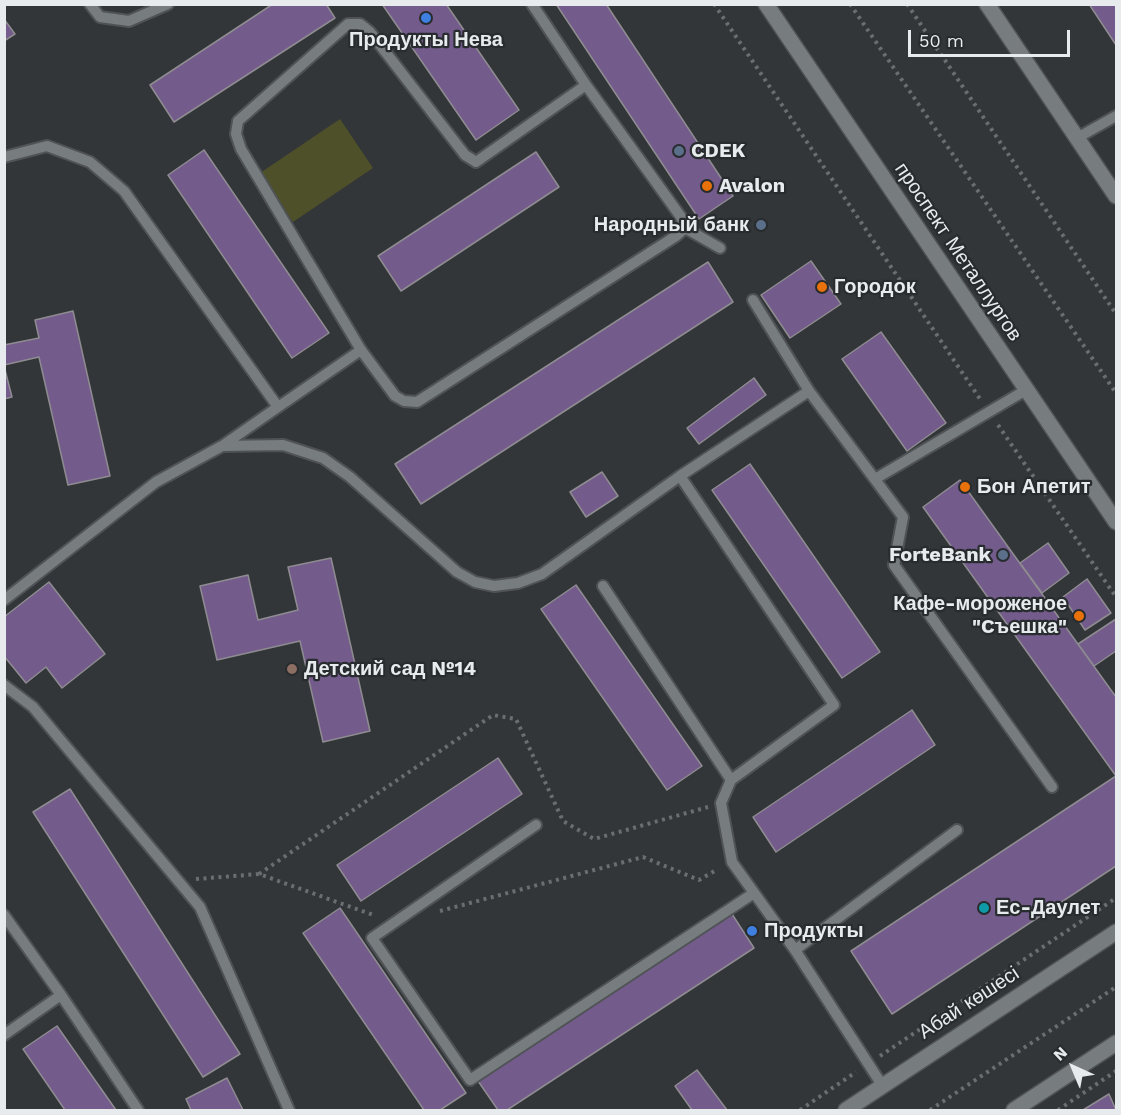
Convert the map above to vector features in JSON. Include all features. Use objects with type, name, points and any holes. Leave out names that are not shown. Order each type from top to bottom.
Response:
[{"type":"main road","name":"проспект Металлургов","points":[[766,4],[1116,522]]},
{"type":"main road","points":[[987,4],[1116,196]]},
{"type":"main road","name":"Абай көшесі","points":[[846,1110],[882,1084],[1116,932]]},
{"type":"main road","points":[[1014,1110],[1114,1049]]},
{"type":"lane","points":[[90,4],[100,17],[129,21],[168,4]]},
{"type":"lane","points":[[532,4],[586,85],[681,217],[684,228],[720,248]]},
{"type":"lane","points":[[586,85],[476,162],[465,155],[370,32],[360,24],[348,24],[238,121],[236,134],[241,149],[361,350],[395,396],[404,401],[417,402],[676,236],[684,228]]},
{"type":"lane","points":[[1077,138],[1116,116]]},
{"type":"lane","points":[[4,157],[47,146],[90,162],[124,191],[278,407]]},
{"type":"lane","points":[[753,300],[809,391],[903,517],[894,565],[1052,788]]},
{"type":"lane","points":[[4,600],[156,482],[222,446],[361,350]]},
{"type":"lane","points":[[875,479],[1026,390]]},
{"type":"lane","points":[[222,446],[283,445],[323,458],[350,477],[457,572],[475,582],[494,586],[518,583],[542,574],[680,476],[809,391]]},
{"type":"lane","points":[[680,476],[834,705],[730,780],[721,803],[732,862],[795,950],[882,1084]]},
{"type":"lane","points":[[603,586],[730,780]]},
{"type":"lane","points":[[4,685],[33,706],[200,908],[289,1110]]},
{"type":"lane","points":[[536,825],[372,938],[470,1080],[754,893]]},
{"type":"lane","points":[[795,950],[957,830]]},
{"type":"lane","points":[[4,915],[61,994],[138,1110]]},
{"type":"lane","points":[[4,1035],[61,994]]},
{"type":"path","points":[[714,4],[988,412],[1116,597]]},
{"type":"path","points":[[850,4],[1116,393]]},
{"type":"path","points":[[907,4],[1116,314]]},
{"type":"path","points":[[259,874],[493,716],[516,719],[563,821],[594,839],[721,803]]},
{"type":"path","points":[[800,1110],[1116,898]]},
{"type":"path","points":[[930,1110],[1116,987]]},
{"type":"path","points":[[1058,1110],[1116,1071]]},
{"type":"green space","points":[[340,119],[373,168],[293,222],[260,173]]},
{"type":"building","points":[[273,4],[326,4],[335,18],[174,122],[150,85]]},
{"type":"building","points":[[382,4],[446,4],[519,110],[476,140]]},
{"type":"building","points":[[556,4],[606,4],[733,196],[699,219]]},
{"type":"building","points":[[1089,4],[1116,4],[1116,45]]},
{"type":"building","points":[[4,19],[15,34],[4,41]]},
{"type":"building","points":[[204,150],[329,333],[292,358],[168,175]]},
{"type":"building","points":[[536,152],[559,187],[401,291],[378,256]]},
{"type":"building","points":[[811,261],[841,304],[790,338],[761,295]]},
{"type":"building","points":[[708,262],[733,302],[421,504],[395,464]]},
{"type":"building","points":[[73,311],[110,476],[68,485],[39,357],[4,365],[4,345],[39,338],[35,320]]},
{"type":"building","points":[[881,332],[946,423],[907,451],[842,359]]},
{"type":"building","points":[[4,366],[12,397],[4,399]]},
{"type":"building","points":[[754,378],[766,395],[699,444],[687,428]]},
{"type":"building","points":[[750,464],[880,652],[842,678],[712,490]]},
{"type":"building","points":[[602,472],[618,496],[586,517],[570,492]]},
{"type":"building","points":[[960,480],[1116,697],[1116,776],[923,507]]},
{"type":"building","points":[[1048,543],[1069,573],[1042,593],[1020,563]]},
{"type":"building","points":[[331,558],[370,731],[323,742],[300,641],[217,660],[200,586],[248,575],[258,620],[298,610],[288,567]]},
{"type":"building","points":[[1087,579],[1111,613],[1085,630],[1063,597]]},
{"type":"building","points":[[49,582],[105,654],[62,688],[46,667],[26,683],[4,656],[4,617]]},
{"type":"building","points":[[576,585],[702,766],[667,790],[541,609]]},
{"type":"building","points":[[1116,619],[1116,651],[1094,666],[1078,644]]},
{"type":"building","points":[[912,710],[935,745],[776,852],[753,817]]},
{"type":"building","points":[[498,758],[522,794],[361,901],[337,865]]},
{"type":"building","name":"Ес-Даулет","points":[[1116,776],[1116,866],[892,1014],[851,951]]},
{"type":"building","points":[[70,789],[240,1054],[203,1077],[33,812]]},
{"type":"building","points":[[340,908],[466,1093],[440,1110],[424,1110],[303,933]]},
{"type":"building","points":[[732,914],[754,948],[507,1110],[498,1110],[478,1081]]},
{"type":"building","points":[[57,1026],[116,1110],[65,1110],[23,1049]]},
{"type":"building","points":[[697,1070],[727,1110],[692,1110],[675,1086]]},
{"type":"building","points":[[227,1078],[243,1110],[191,1110],[186,1099]]},
{"type":"building","points":[[1109,1094],[1116,1110],[1083,1110]]},
{"type":"place","name":"Продукты Нева","points":[[426,18]]},
{"type":"place","name":"CDEK","points":[[679,151]]},
{"type":"place","name":"Avalon","points":[[707,186]]},
{"type":"place","name":"Народный банк","points":[[761,225]]},
{"type":"place","name":"Городок","points":[[822,287]]},
{"type":"place","name":"Бон Апетит","points":[[965,487]]},
{"type":"place","name":"ForteBank","points":[[1003,555]]},
{"type":"place","name":"Кафе-мороженое \"Cъешка\"","points":[[1079,616]]},
{"type":"place","name":"Детский сад №14","points":[[292,669]]},
{"type":"place","name":"Ес-Даулет","points":[[984,908]]},
{"type":"place","name":"Продукты","points":[[752,931]]}]
